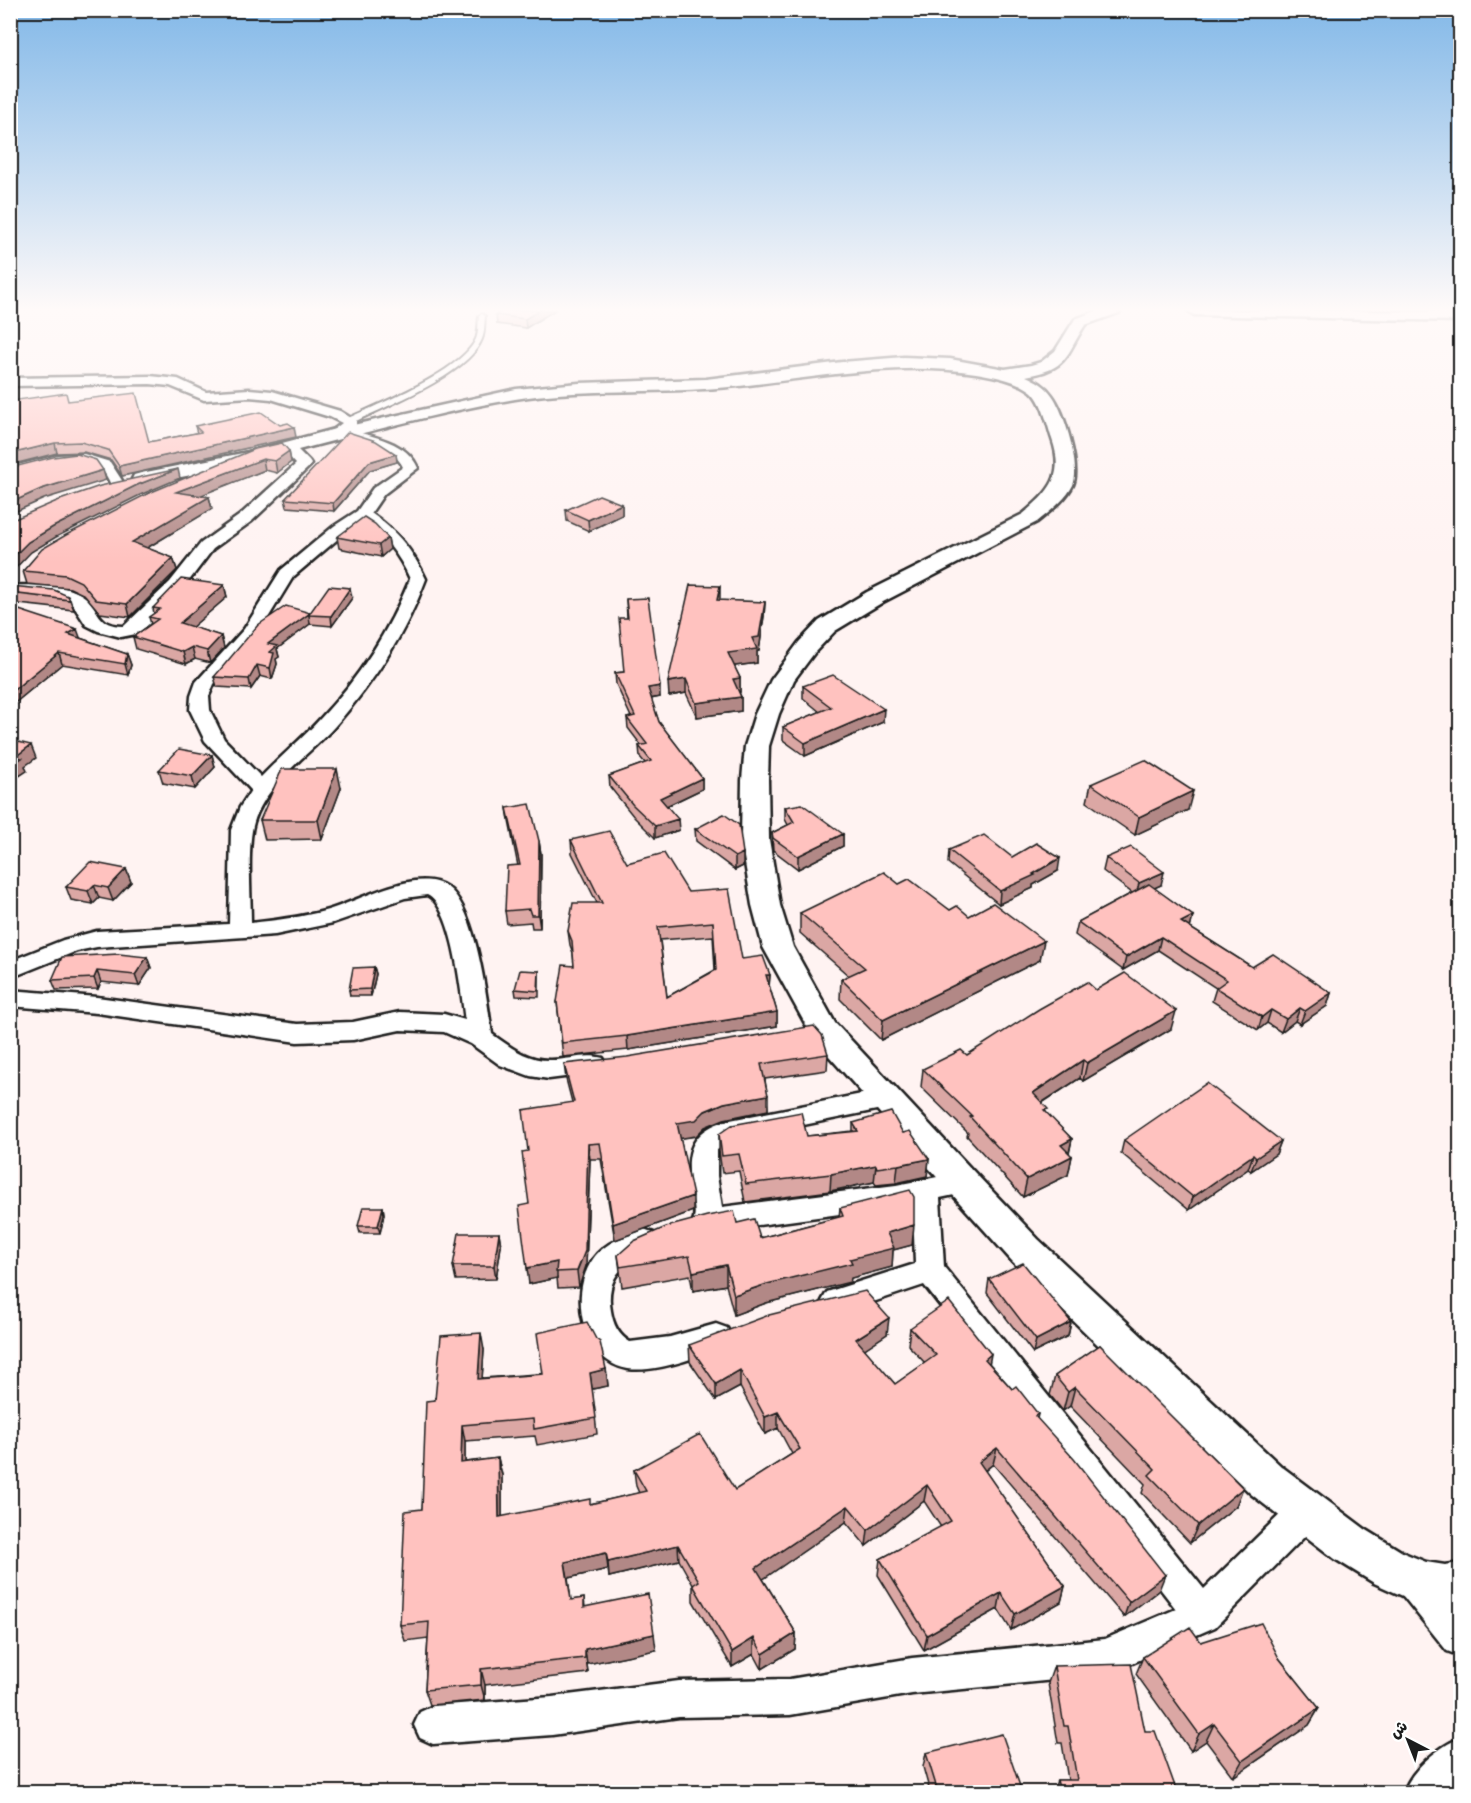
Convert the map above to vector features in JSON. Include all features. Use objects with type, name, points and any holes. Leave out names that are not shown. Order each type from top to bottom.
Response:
[{"type":"street","points":[[200,394],[204,396],[232,394]]},
{"type":"street","points":[[262,394],[335,414],[342,429],[383,444],[403,455],[411,464],[411,468],[405,474],[384,485],[370,498],[363,514],[287,574],[250,632],[205,682],[200,696],[200,710],[215,741],[262,790]]},
{"type":"street","points":[[96,490],[287,447],[342,429],[518,394]]},
{"type":"street","points":[[1043,394],[1064,447],[1066,473],[1063,485],[1047,504],[1030,518],[875,597],[827,626],[807,647],[783,680],[767,714],[757,746],[755,780],[755,839],[766,904],[778,946],[812,1032],[887,1099],[1033,1258],[1266,1480],[1350,1544],[1410,1579],[1445,1587],[1461,1585]]},
{"type":"street","points":[[10,589],[61,593],[79,601],[92,621],[121,632],[130,630],[140,624],[176,586],[207,546],[246,518],[285,480],[301,469],[304,464],[287,447]]},
{"type":"street","points":[[177,487],[250,456]]},
{"type":"street","points":[[10,472],[64,459],[82,458],[106,466],[118,485]]},
{"type":"street","points":[[240,930],[243,822],[262,790],[329,722],[363,678],[387,643],[414,592],[418,579],[408,557],[387,531],[363,514]]},
{"type":"street","points":[[10,589],[22,575]]},
{"type":"street","points":[[10,969],[71,945],[97,939],[240,930],[333,916],[396,893],[424,887],[437,890],[444,895],[455,918],[473,982],[480,1038]]},
{"type":"street","points":[[10,998],[97,1005],[297,1033],[353,1031],[400,1021],[444,1023],[459,1027],[480,1038],[509,1059],[530,1067],[549,1070],[618,1062]]},
{"type":"street","points":[[711,1220],[704,1178],[704,1149],[715,1136],[725,1131],[887,1099]]},
{"type":"street","points":[[744,1326],[688,1347],[658,1353],[627,1355],[611,1346],[597,1320],[595,1290],[600,1272],[611,1260],[630,1246],[711,1220],[963,1183]]},
{"type":"street","points":[[926,1190],[930,1272],[1203,1616]]},
{"type":"street","points":[[812,1307],[930,1272]]},
{"type":"street","points":[[433,1725],[552,1716],[679,1699],[790,1697],[912,1676],[1105,1657],[1203,1616],[1307,1511]]},
{"type":"street","points":[[1410,1579],[1461,1638]]},
{"type":"street","points":[[1423,1792],[1461,1757]]},
{"type":"lane","points":[[342,429],[406,394]]},
{"type":"building","points":[[58,394],[66,394],[68,401],[136,394],[149,442],[201,432],[195,426],[261,412],[280,425],[288,423],[294,427],[119,466],[108,450],[81,442],[55,443],[10,454],[10,397],[11,401]]},
{"type":"building","points":[[348,432],[376,441],[396,454],[369,462],[333,503],[285,499]]},
{"type":"building","points":[[282,443],[289,451],[275,461],[263,459],[176,492],[209,497],[132,542],[173,558],[127,604],[96,600],[81,582],[66,575],[23,571],[42,549],[149,493],[255,449]]},
{"type":"building","points":[[77,454],[96,460],[103,470],[41,489],[10,503],[10,468],[53,457]]},
{"type":"building","points":[[178,469],[137,485],[53,527],[28,542],[10,560],[10,521],[100,486]]},
{"type":"building","points":[[599,495],[622,504],[588,520],[566,510]]},
{"type":"building","points":[[364,517],[375,524],[388,538],[379,545],[337,537]]},
{"type":"building","points":[[181,579],[224,585],[180,623],[221,636],[207,651],[192,647],[183,652],[133,637],[158,619],[149,617],[160,609],[153,608]]},
{"type":"building","points":[[690,585],[720,586],[717,600],[765,602],[759,637],[752,638],[757,649],[728,653],[740,678],[733,679],[741,697],[696,703],[686,679],[668,682]]},
{"type":"building","points":[[10,586],[54,590],[68,596],[70,600],[10,593]]},
{"type":"building","points":[[329,586],[350,588],[331,616],[309,615]]},
{"type":"building","points":[[648,598],[660,686],[648,688],[659,722],[702,778],[660,798],[678,819],[655,826],[633,805],[609,776],[651,761],[639,746],[647,744],[627,718],[635,716],[615,673],[624,672],[619,618],[628,618],[626,599]]},
{"type":"building","points":[[286,606],[310,613],[268,644],[277,646],[270,652],[274,653],[270,668],[257,665],[249,679],[214,677],[258,625]]},
{"type":"building","points":[[10,607],[77,629],[68,634],[127,654],[125,664],[59,653],[10,693]]},
{"type":"building","points":[[833,675],[884,709],[805,743],[783,727],[831,707],[803,686]]},
{"type":"building","points":[[10,740],[31,745],[15,757],[22,758],[10,766]]},
{"type":"building","points":[[179,749],[212,755],[192,776],[159,770]]},
{"type":"building","points":[[1145,760],[1193,791],[1139,817],[1091,784]]},
{"type":"building","points":[[282,769],[337,769],[318,820],[260,820]]},
{"type":"building","points":[[530,804],[539,841],[538,915],[531,915],[529,909],[505,911],[507,866],[520,865],[507,808]]},
{"type":"building","points":[[802,804],[843,834],[798,856],[773,838],[772,833],[794,822],[785,807]]},
{"type":"building","points":[[724,814],[739,825],[743,853],[735,857],[695,829]]},
{"type":"building","points":[[609,831],[627,863],[664,853],[688,892],[729,889],[742,959],[763,956],[770,975],[766,975],[777,1012],[627,1036],[562,1043],[557,1002],[563,965],[574,966],[572,941],[568,931],[573,903],[602,903],[571,840]],"holes":[[[713,922],[716,970],[667,997],[658,927]]]},
{"type":"building","points":[[984,835],[1012,857],[1036,843],[1060,858],[1033,874],[1035,875],[1000,891],[949,850]]},
{"type":"building","points":[[1131,847],[1164,872],[1139,883],[1106,858]]},
{"type":"building","points":[[90,862],[126,869],[108,888],[94,885],[88,891],[66,887]]},
{"type":"building","points":[[884,872],[899,884],[909,879],[950,910],[957,906],[969,916],[993,903],[1044,941],[883,1020],[841,979],[865,968],[800,913]]},
{"type":"building","points":[[1149,884],[1193,916],[1181,922],[1252,967],[1273,954],[1331,993],[1305,1011],[1300,1008],[1286,1019],[1271,1010],[1262,1017],[1216,988],[1227,980],[1161,937],[1126,957],[1078,922]]},
{"type":"building","points":[[119,954],[147,957],[135,975],[97,971],[94,978],[52,980],[62,957]]},
{"type":"building","points":[[374,967],[370,989],[349,990],[353,968]]},
{"type":"building","points":[[520,970],[539,971],[538,991],[515,989]]},
{"type":"building","points":[[1125,973],[1176,1011],[1087,1063],[1083,1060],[1033,1093],[1048,1109],[1044,1110],[1072,1139],[1061,1145],[1072,1156],[1027,1179],[970,1117],[972,1116],[923,1069],[961,1050],[967,1055],[1039,1009],[1087,982],[1096,990]]},
{"type":"building","points":[[814,1026],[822,1035],[828,1054],[761,1064],[768,1095],[724,1103],[705,1111],[696,1120],[677,1123],[693,1196],[613,1224],[600,1143],[588,1144],[585,1251],[577,1271],[556,1272],[557,1262],[527,1268],[519,1206],[529,1204],[522,1152],[528,1151],[523,1110],[574,1102],[564,1064],[627,1057]]},
{"type":"building","points":[[1207,1083],[1281,1141],[1256,1158],[1253,1155],[1193,1197],[1124,1140]]},
{"type":"building","points":[[801,1112],[807,1136],[858,1131],[853,1123],[891,1112],[903,1133],[910,1131],[929,1159],[877,1168],[876,1165],[831,1174],[746,1184],[739,1154],[722,1156],[719,1134],[732,1125]]},
{"type":"building","points":[[910,1190],[914,1197],[914,1225],[887,1233],[894,1248],[850,1259],[852,1263],[767,1284],[734,1295],[726,1265],[693,1272],[689,1256],[620,1267],[618,1255],[634,1241],[666,1227],[707,1216],[734,1211],[737,1223],[754,1219],[760,1238],[843,1216],[840,1208]]},
{"type":"building","points":[[363,1207],[383,1207],[378,1226],[358,1226]]},
{"type":"building","points":[[459,1233],[499,1233],[494,1266],[453,1266]]},
{"type":"building","points":[[1023,1263],[1071,1322],[1036,1340],[989,1279]]},
{"type":"building","points":[[865,1291],[889,1318],[856,1339],[895,1384],[936,1355],[910,1328],[949,1301],[991,1354],[985,1359],[1012,1389],[1016,1386],[1038,1414],[1035,1416],[1074,1459],[1165,1575],[1129,1602],[997,1448],[979,1462],[1065,1586],[1015,1614],[1001,1593],[927,1635],[880,1559],[951,1521],[927,1485],[868,1530],[848,1506],[756,1568],[796,1633],[763,1654],[754,1638],[732,1652],[693,1585],[699,1581],[678,1545],[608,1562],[606,1553],[565,1562],[571,1600],[584,1598],[584,1607],[648,1594],[654,1634],[585,1649],[585,1658],[481,1669],[481,1685],[425,1690],[429,1622],[400,1625],[405,1511],[422,1509],[426,1401],[435,1400],[441,1336],[481,1333],[478,1379],[543,1374],[537,1333],[587,1322],[600,1342],[606,1369],[590,1373],[596,1418],[534,1429],[533,1419],[462,1425],[461,1463],[498,1458],[499,1517],[590,1499],[590,1504],[646,1491],[634,1470],[700,1434],[735,1490],[800,1449],[778,1412],[765,1417],[740,1370],[716,1384],[689,1345],[769,1315]]},
{"type":"building","points":[[1100,1345],[1243,1488],[1198,1525],[1149,1475],[1155,1469],[1075,1387],[1068,1392],[1055,1376]]},
{"type":"building","points":[[1261,1623],[1279,1658],[1319,1708],[1242,1761],[1214,1724],[1199,1734],[1143,1657],[1190,1627],[1201,1642]]},
{"type":"building","points":[[1131,1664],[1145,1731],[1155,1731],[1177,1792],[1060,1792],[1057,1780],[1077,1780],[1068,1726],[1064,1726],[1054,1666]]},
{"type":"building","points":[[1002,1734],[1022,1792],[938,1792],[926,1753]]}]
